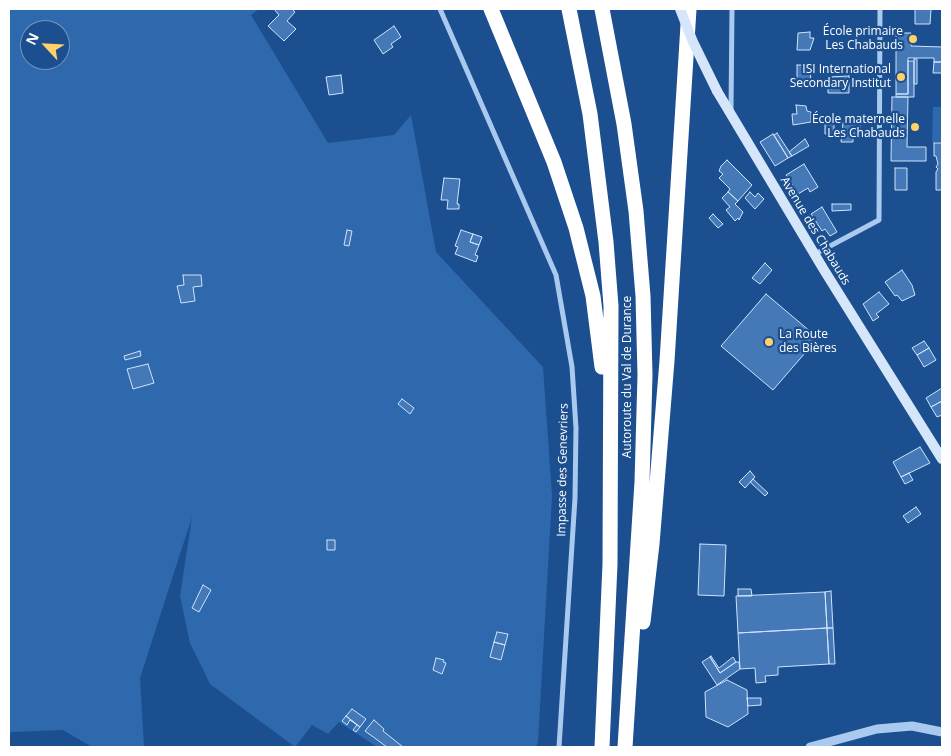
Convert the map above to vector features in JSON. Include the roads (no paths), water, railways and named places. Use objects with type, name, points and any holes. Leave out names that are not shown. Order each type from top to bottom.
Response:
[{"type":"highway","points":[[490,9],[554,162],[576,228],[594,296],[601,350],[610,564]]},
{"type":"highway","name":"Autoroute du Val de Durance","points":[[568,9],[590,114],[606,242],[611,306],[610,564],[602,747]]},
{"type":"highway","name":"Autoroute du Val de Durance","points":[[602,9],[624,124],[635,201],[643,296],[645,375],[642,482],[626,747]]},
{"type":"highway","points":[[626,747],[652,544],[689,9]]},
{"type":"main road","name":"Avenue des Chabauds","points":[[680,9],[693,42],[717,91],[942,459]]},
{"type":"street","name":"Impasse des Genevriers","points":[[440,9],[556,275],[572,367],[576,428],[575,498],[559,747]]},
{"type":"street","points":[[731,114],[732,9]]},
{"type":"street","points":[[815,254],[879,220],[880,9]]},
{"type":"street","points":[[810,747],[877,729],[912,726],[942,732]]},
{"type":"place","name":"École primaire Les Chabauds","points":[[913,39]]},
{"type":"place","name":"ISI International Secondary Institut","points":[[901,77]]},
{"type":"place","name":"École maternelle Les Chabauds","points":[[915,127]]},
{"type":"place","name":"La Route des Bières","points":[[769,342]]}]
